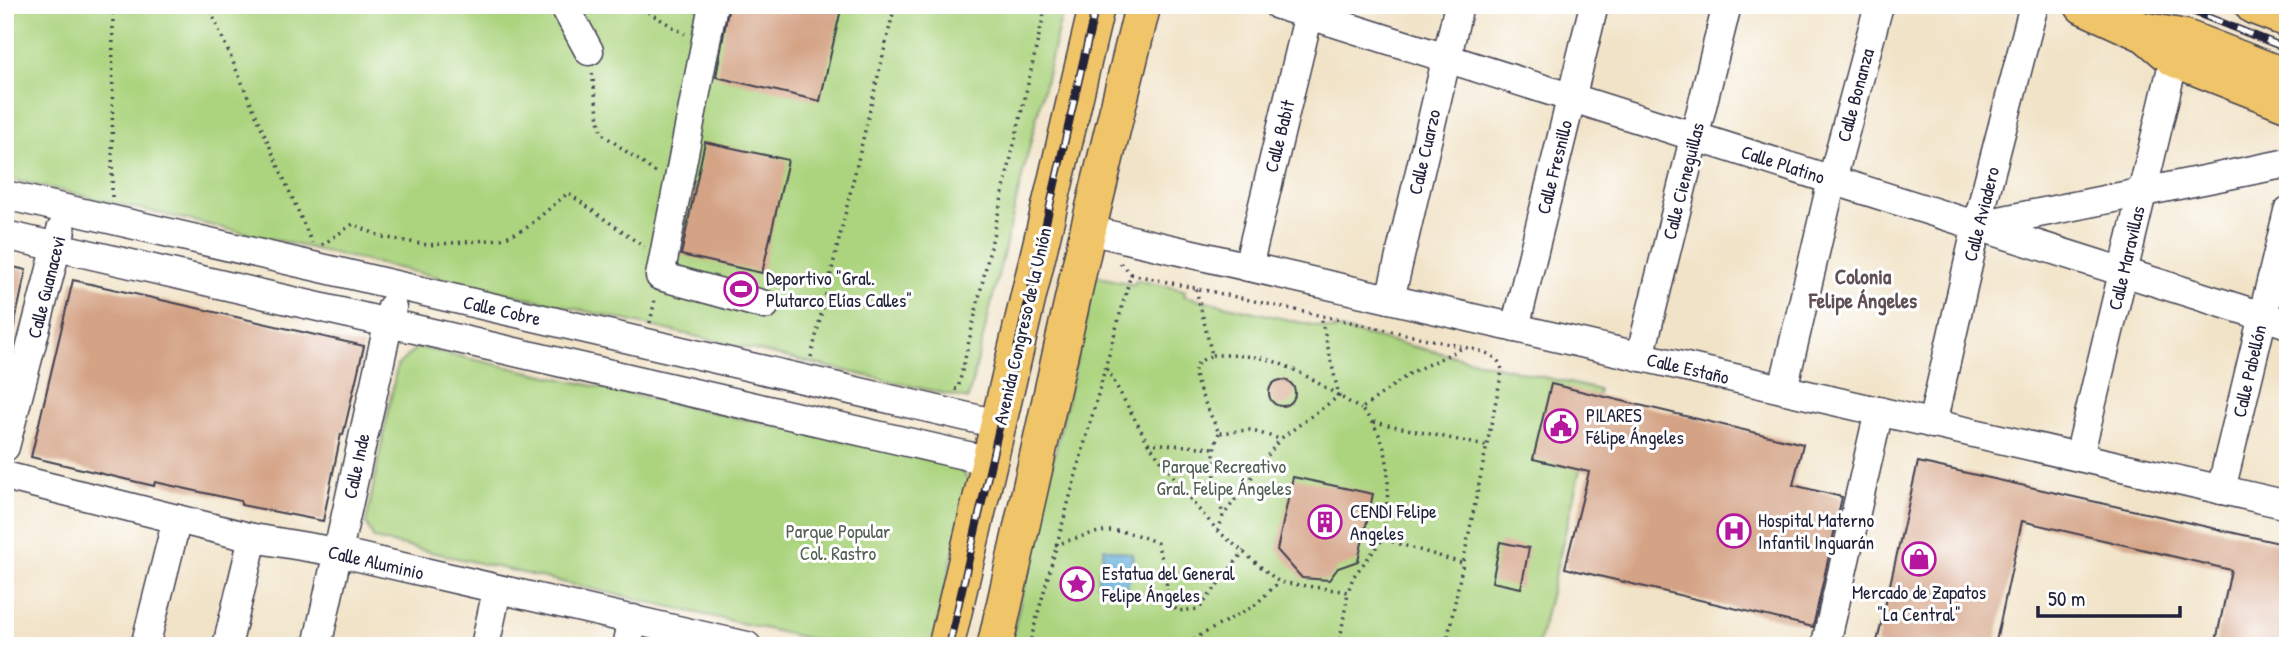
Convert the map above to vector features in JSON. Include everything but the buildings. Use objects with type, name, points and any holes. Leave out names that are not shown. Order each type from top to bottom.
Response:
[{"type":"highway","points":[[2084,5],[2141,31],[2185,39],[2288,79]]},
{"type":"highway","points":[[2254,5],[2288,19]]},
{"type":"main road","name":"Avenida Congreso de la Unión","points":[[946,646],[1097,5]]},
{"type":"main road","points":[[995,646],[1088,230],[1143,5]]},
{"type":"main road","points":[[2141,31],[2174,59],[2288,104]]},
{"type":"street","points":[[564,5],[589,51]]},
{"type":"street","points":[[713,5],[660,276],[765,305]]},
{"type":"street","name":"Calle Platino","points":[[1278,5],[1310,10],[1446,58],[2275,320]]},
{"type":"street","name":"Calle Cuarzo","points":[[1390,299],[1459,5]]},
{"type":"street","name":"Calle Fresnillo","points":[[1515,328],[1594,5]]},
{"type":"street","name":"Calle Cieneguillas","points":[[1640,357],[1727,5]]},
{"type":"street","name":"Calle Bonanza","points":[[1783,390],[1832,180],[1879,5]]},
{"type":"street","name":"Calle Aviadero","points":[[1932,424],[1977,225],[2034,5]]},
{"type":"street","name":"Calle Babit","points":[[1248,267],[1310,10]]},
{"type":"street","name":"Calle Maravillas","points":[[2078,457],[2174,59]]},
{"type":"street","points":[[1977,225],[2288,163]]},
{"type":"street","name":"Calle Cobre","points":[[5,195],[998,424]]},
{"type":"street","name":"Calle Guanacevi","points":[[5,447],[66,209]]},
{"type":"street","name":"Calle Pabellón","points":[[2221,490],[2275,320],[2288,211]]},
{"type":"street","name":"Calle Estaño","points":[[1088,230],[2288,505]]},
{"type":"street","name":"Calle Cobre","points":[[5,235],[990,461]]},
{"type":"street","name":"Calle Inde","points":[[317,646],[397,286]]},
{"type":"street","points":[[1827,639],[1879,411]]},
{"type":"street","name":"Calle Aluminio","points":[[5,476],[253,538],[337,552],[497,590],[630,632],[747,646]]},
{"type":"street","points":[[145,646],[177,519]]},
{"type":"street","points":[[227,646],[253,538]]},
{"type":"street","points":[[485,646],[497,590]]},
{"type":"path","points":[[112,203],[113,6],[116,5]]},
{"type":"path","points":[[208,5],[315,249],[354,225],[382,237],[428,245],[501,239],[525,229],[568,194],[652,253]]},
{"type":"path","points":[[636,5],[693,39]]},
{"type":"path","points":[[810,359],[895,5]]},
{"type":"path","points":[[944,386],[958,389],[1046,7],[1029,5]]},
{"type":"path","points":[[589,51],[601,133],[666,180]]},
{"type":"path","points":[[1088,230],[1131,274],[1464,347],[1497,360],[1501,365],[1446,646]]},
{"type":"path","points":[[1029,646],[1131,274]]},
{"type":"path","points":[[1196,289],[1212,355]]},
{"type":"path","points":[[1321,317],[1339,396]]},
{"type":"path","points":[[1361,409],[1412,372],[1464,347]]},
{"type":"path","points":[[1223,516],[1213,448],[1219,433],[1195,379],[1195,368],[1200,361],[1212,355],[1231,355],[1276,362],[1307,376],[1361,409],[1374,422],[1382,440],[1390,474],[1383,539],[1353,577],[1339,646]]},
{"type":"path","points":[[1107,369],[1147,443],[1218,531],[1279,582],[1348,592]]},
{"type":"path","points":[[1218,531],[1223,516],[1280,439],[1339,396]]},
{"type":"path","points":[[1374,422],[1486,446]]},
{"type":"path","points":[[1219,433],[1249,430],[1280,439]]},
{"type":"path","points":[[1147,443],[1213,448]]},
{"type":"path","points":[[1055,545],[1103,530],[1134,532],[1157,543],[1166,572],[1167,598],[1177,611],[1199,609],[1244,551]]},
{"type":"path","points":[[1383,539],[1462,563]]},
{"type":"path","points":[[1181,646],[1254,606],[1279,582]]},
{"type":"green space","name":"Deportivo \"Gral. Plutarco Elías Calles\"","points":[[5,5],[1064,5],[968,399],[5,178]]},
{"type":"green space","name":"Parque Recreativo Gral. Felipe Ángeles","points":[[1096,276],[1134,285],[1136,280],[1185,290],[1184,296],[1599,390],[1538,646],[1010,646]]},
{"type":"green space","name":"Parque Popular Col. Rastro","points":[[417,347],[957,466],[969,481],[932,646],[841,646],[374,539],[366,523],[397,366]]},
{"type":"water","points":[[1104,548],[1133,554],[1127,590],[1097,584]]},
{"type":"railway","points":[[949,646],[1096,5]]},
{"type":"railway","points":[[2177,5],[2288,49]]},
{"type":"place","name":"Deportivo \"Gral. Plutarco Elías Calles\"","points":[[741,289]]},
{"type":"place","name":"PILARES Félipe Ángeles","points":[[1561,426]]},
{"type":"place","name":"CENDI Felipe Angeles","points":[[1325,522]]},
{"type":"place","name":"Hospital Materno Infantil Inguarán","points":[[1734,531]]},
{"type":"place","name":"Mercado de Zapatos \"La Central\"","points":[[1919,559]]},
{"type":"place","name":"Estatua del General Felipe Ángeles","points":[[1077,584]]},
{"type":"district","name":"Colonia Felipe Ángeles","points":[[1863,288]]}]
